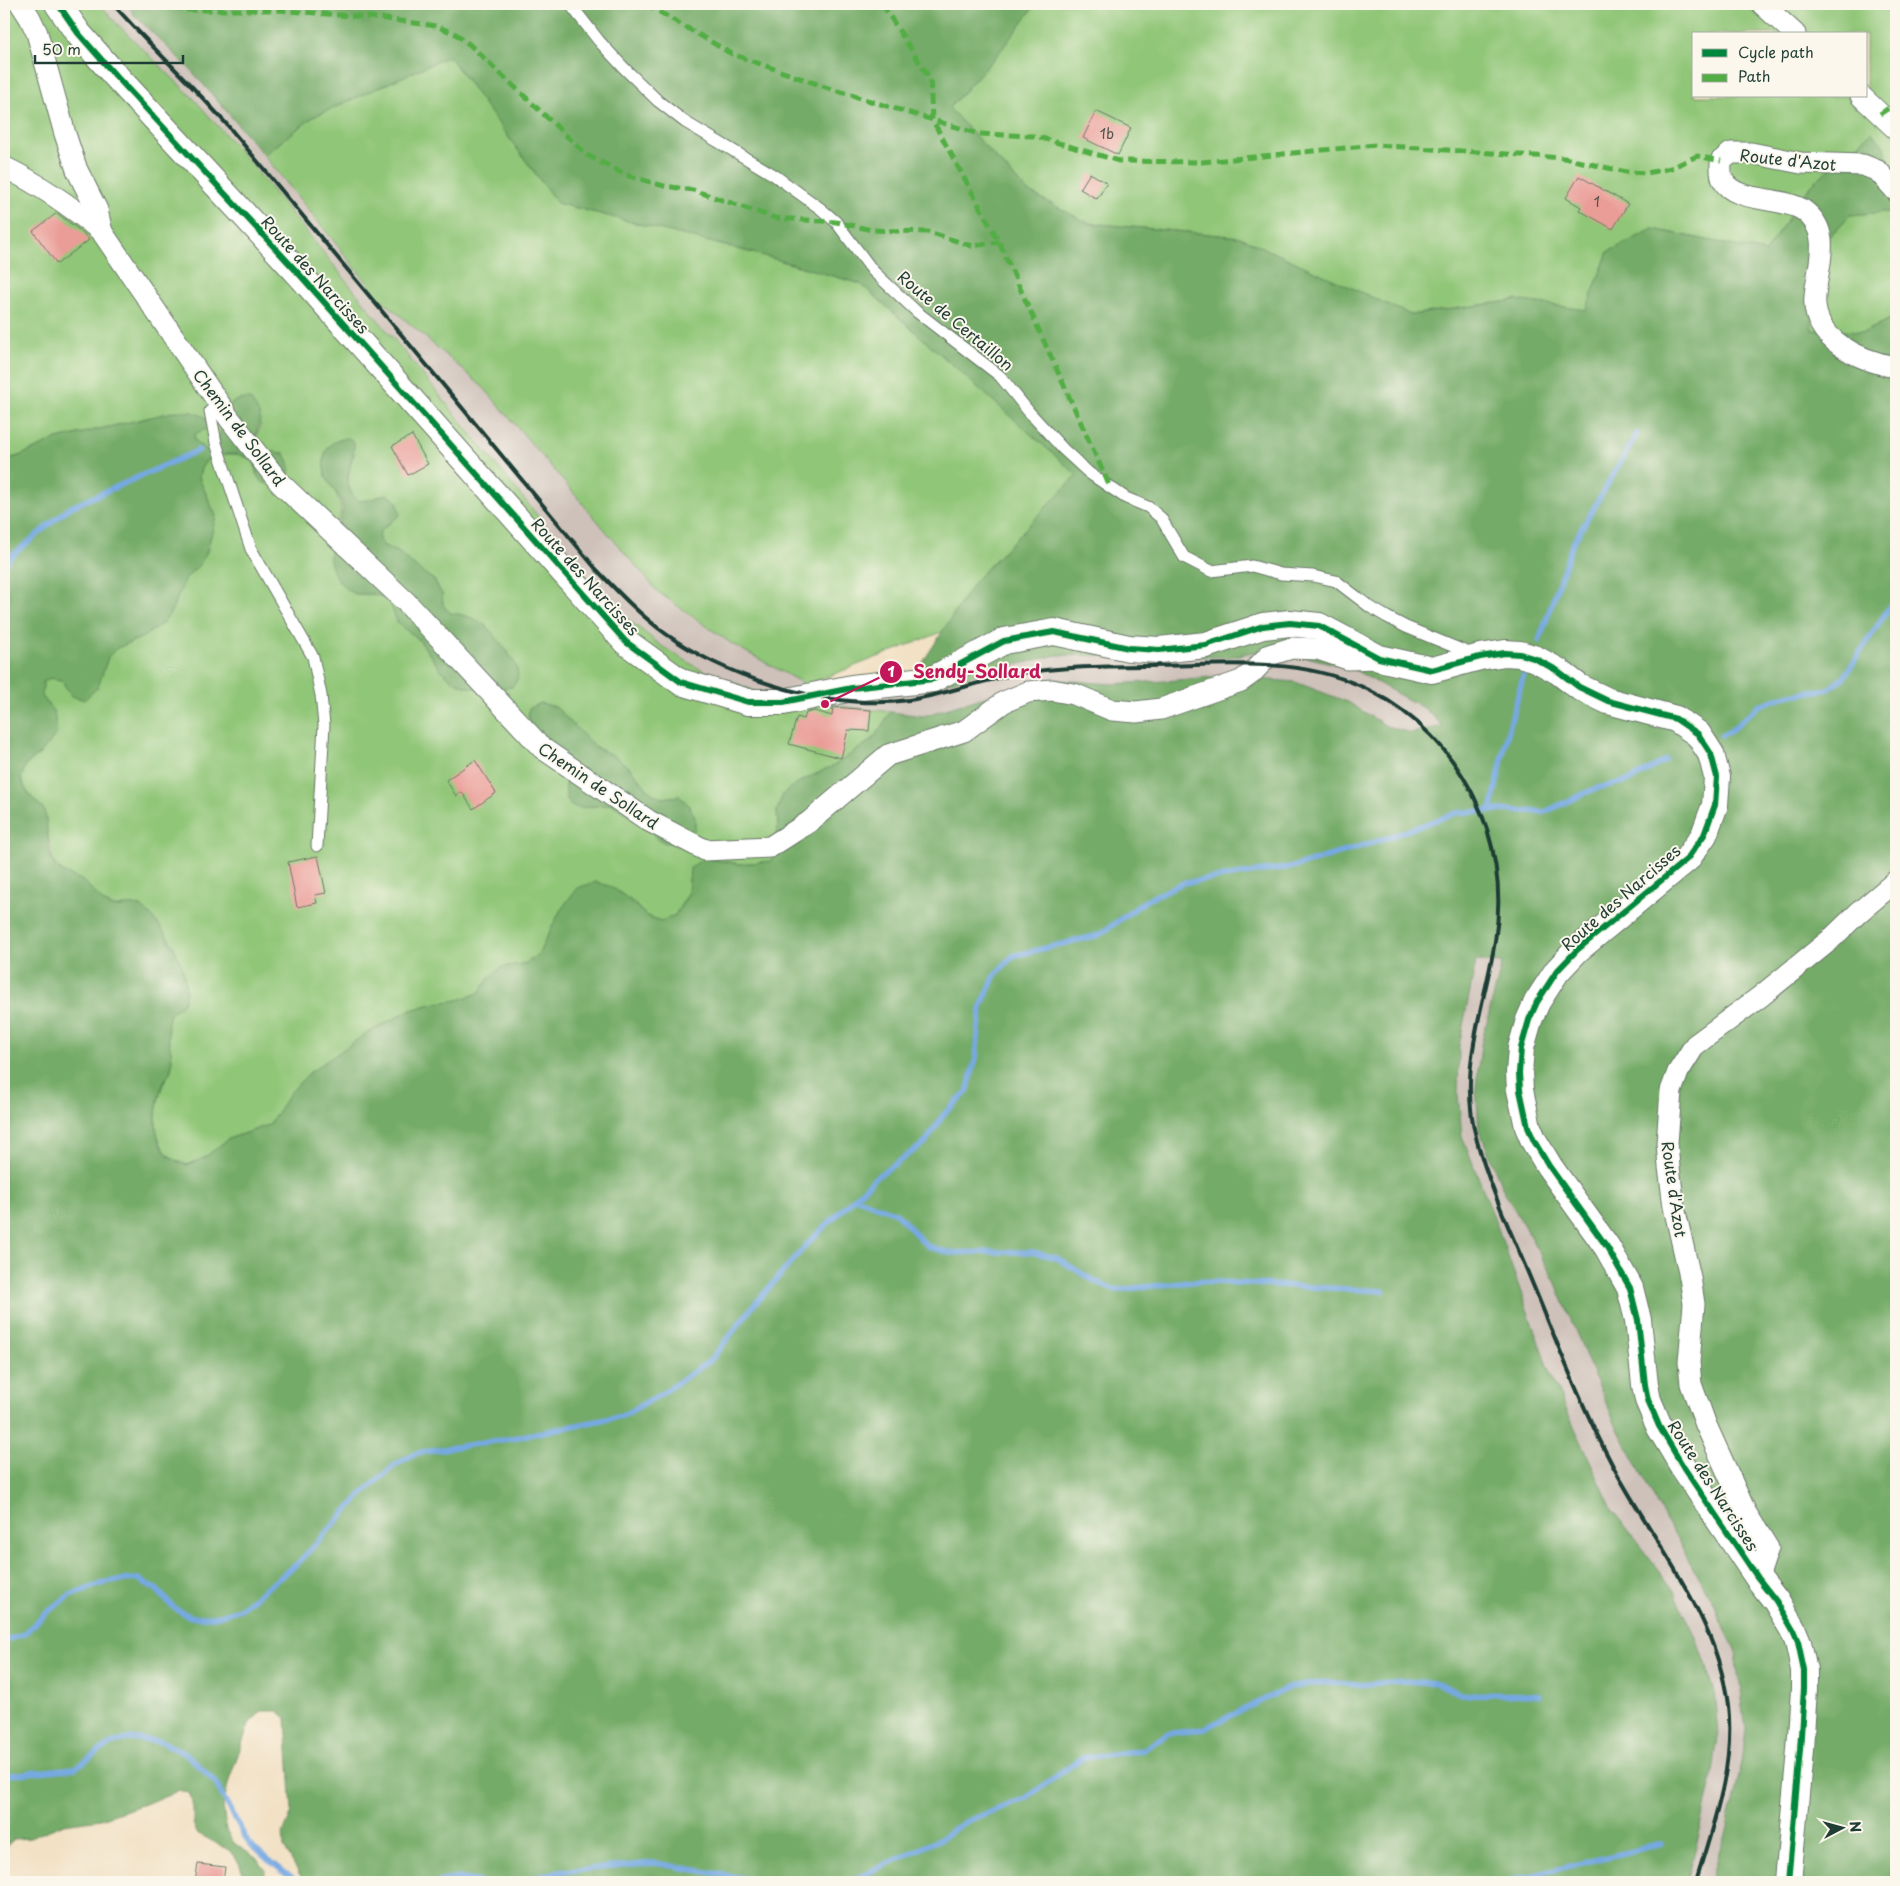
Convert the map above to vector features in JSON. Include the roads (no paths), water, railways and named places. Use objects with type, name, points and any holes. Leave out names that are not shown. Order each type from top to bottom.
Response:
[{"type":"street","points":[[21,4],[36,34],[65,134],[77,170],[97,210],[102,232]]},
{"type":"street","name":"Route des Narcisses","points":[[58,4],[78,33],[115,75],[300,275],[626,642],[682,682],[748,702],[783,702],[852,688],[933,679],[1004,641],[1054,632],[1129,648],[1160,650],[1206,645],[1263,626],[1290,623],[1319,626],[1379,658],[1432,670],[1480,657],[1504,653],[1520,654],[1536,659],[1578,687],[1608,701],[1676,719],[1698,734],[1711,754],[1717,777],[1715,805],[1704,835],[1687,859],[1577,950],[1557,971],[1528,1020],[1521,1048],[1519,1081],[1522,1105],[1534,1140],[1549,1166],[1607,1247],[1630,1288],[1638,1320],[1648,1400],[1658,1426],[1758,1578],[1776,1601],[1793,1630],[1804,1670],[1800,1750],[1788,1882]]},
{"type":"street","points":[[1762,4],[1792,32]]},
{"type":"street","points":[[1863,98],[1896,129]]},
{"type":"street","name":"Route d'Azot","points":[[1896,191],[1878,171],[1862,165],[1801,163],[1750,153],[1731,153],[1721,161],[1722,179],[1738,193],[1790,203],[1804,211],[1814,222],[1819,232],[1822,255],[1814,297],[1816,313],[1822,328],[1838,343],[1854,354],[1879,364],[1896,367]]},
{"type":"street","name":"Chemin de Sollard","points":[[4,167],[21,175],[74,209],[102,232],[219,404],[280,483],[406,602],[542,748],[648,821],[706,850],[770,847],[809,822],[888,755],[964,731],[1004,702],[1028,692],[1052,690],[1074,694],[1112,710],[1136,712],[1161,709],[1241,681],[1252,673],[1269,655],[1292,648],[1318,649],[1348,659],[1379,658]]},
{"type":"street","name":"Route d'Azot","points":[[1758,1578],[1768,1548],[1746,1513],[1706,1425],[1691,1384],[1689,1368],[1694,1304],[1690,1277],[1674,1207],[1669,1167],[1667,1136],[1671,1091],[1678,1072],[1696,1045],[1830,940],[1896,881]]},
{"type":"lane","name":"Route de Certaillon","points":[[570,4],[618,62],[658,101],[686,122],[774,175],[841,227],[873,271],[917,312],[1000,376],[1058,443],[1089,473],[1126,498],[1148,507],[1161,518],[1184,557],[1211,571],[1252,566],[1281,574],[1313,576],[1336,582],[1370,607],[1406,627],[1480,657]]},
{"type":"lane","points":[[219,404],[210,411],[216,443],[251,549],[313,656],[321,695],[324,725],[317,846]]},
{"type":"waterway","points":[[1539,641],[1572,545],[1637,434]]},
{"type":"waterway","points":[[4,566],[8,559],[69,508],[199,450]]},
{"type":"waterway","points":[[1721,735],[1729,732],[1758,706],[1785,696],[1829,689],[1844,677],[1896,597]]},
{"type":"waterway","points":[[1491,811],[1507,735],[1524,674]]},
{"type":"waterway","points":[[4,1641],[24,1634],[46,1613],[70,1595],[110,1581],[138,1579],[156,1589],[174,1608],[191,1617],[214,1617],[240,1609],[297,1564],[363,1493],[395,1465],[417,1453],[508,1439],[622,1416],[661,1394],[711,1360],[753,1306],[809,1242],[876,1177],[925,1143],[944,1114],[967,1092],[976,1058],[981,1007],[995,975],[1013,956],[1099,935],[1148,899],[1183,883],[1297,866],[1375,842],[1456,813],[1498,810],[1545,812],[1594,789],[1631,780],[1666,760]]},
{"type":"waterway","points":[[855,1198],[896,1213],[927,1246],[950,1253],[1033,1252],[1057,1258],[1094,1281],[1116,1290],[1200,1281],[1383,1291]]},
{"type":"waterway","points":[[848,1882],[939,1840],[965,1822],[1026,1798],[1082,1758],[1143,1750],[1167,1734],[1203,1729],[1288,1688],[1325,1682],[1358,1685],[1402,1681],[1437,1683],[1461,1694],[1540,1695]]},
{"type":"waterway","points":[[4,1774],[10,1775],[75,1768],[108,1745],[130,1738],[163,1742],[189,1756],[215,1782],[249,1844],[284,1872],[300,1882]]},
{"type":"waterway","points":[[1505,1882],[1661,1844]]},
{"type":"waterway","points":[[516,1882],[557,1872],[655,1863],[766,1882]]},
{"type":"waterway","points":[[439,1882],[456,1878],[480,1882]]},
{"type":"railway","points":[[113,4],[229,127],[596,569],[647,619],[691,650],[750,678],[782,688],[847,701],[879,702],[909,700],[1023,673],[1065,668],[1240,664],[1284,666],[1328,674],[1350,681],[1371,691],[1403,711],[1431,736],[1455,764],[1474,796],[1487,830],[1496,866],[1498,903],[1495,941],[1474,1040],[1471,1065],[1472,1115],[1482,1159],[1590,1420],[1629,1495],[1698,1610],[1722,1672],[1728,1705],[1728,1750],[1721,1795],[1696,1882]]},
{"type":"place","name":"Sendy-Sollard","points":[[825,704]]}]
